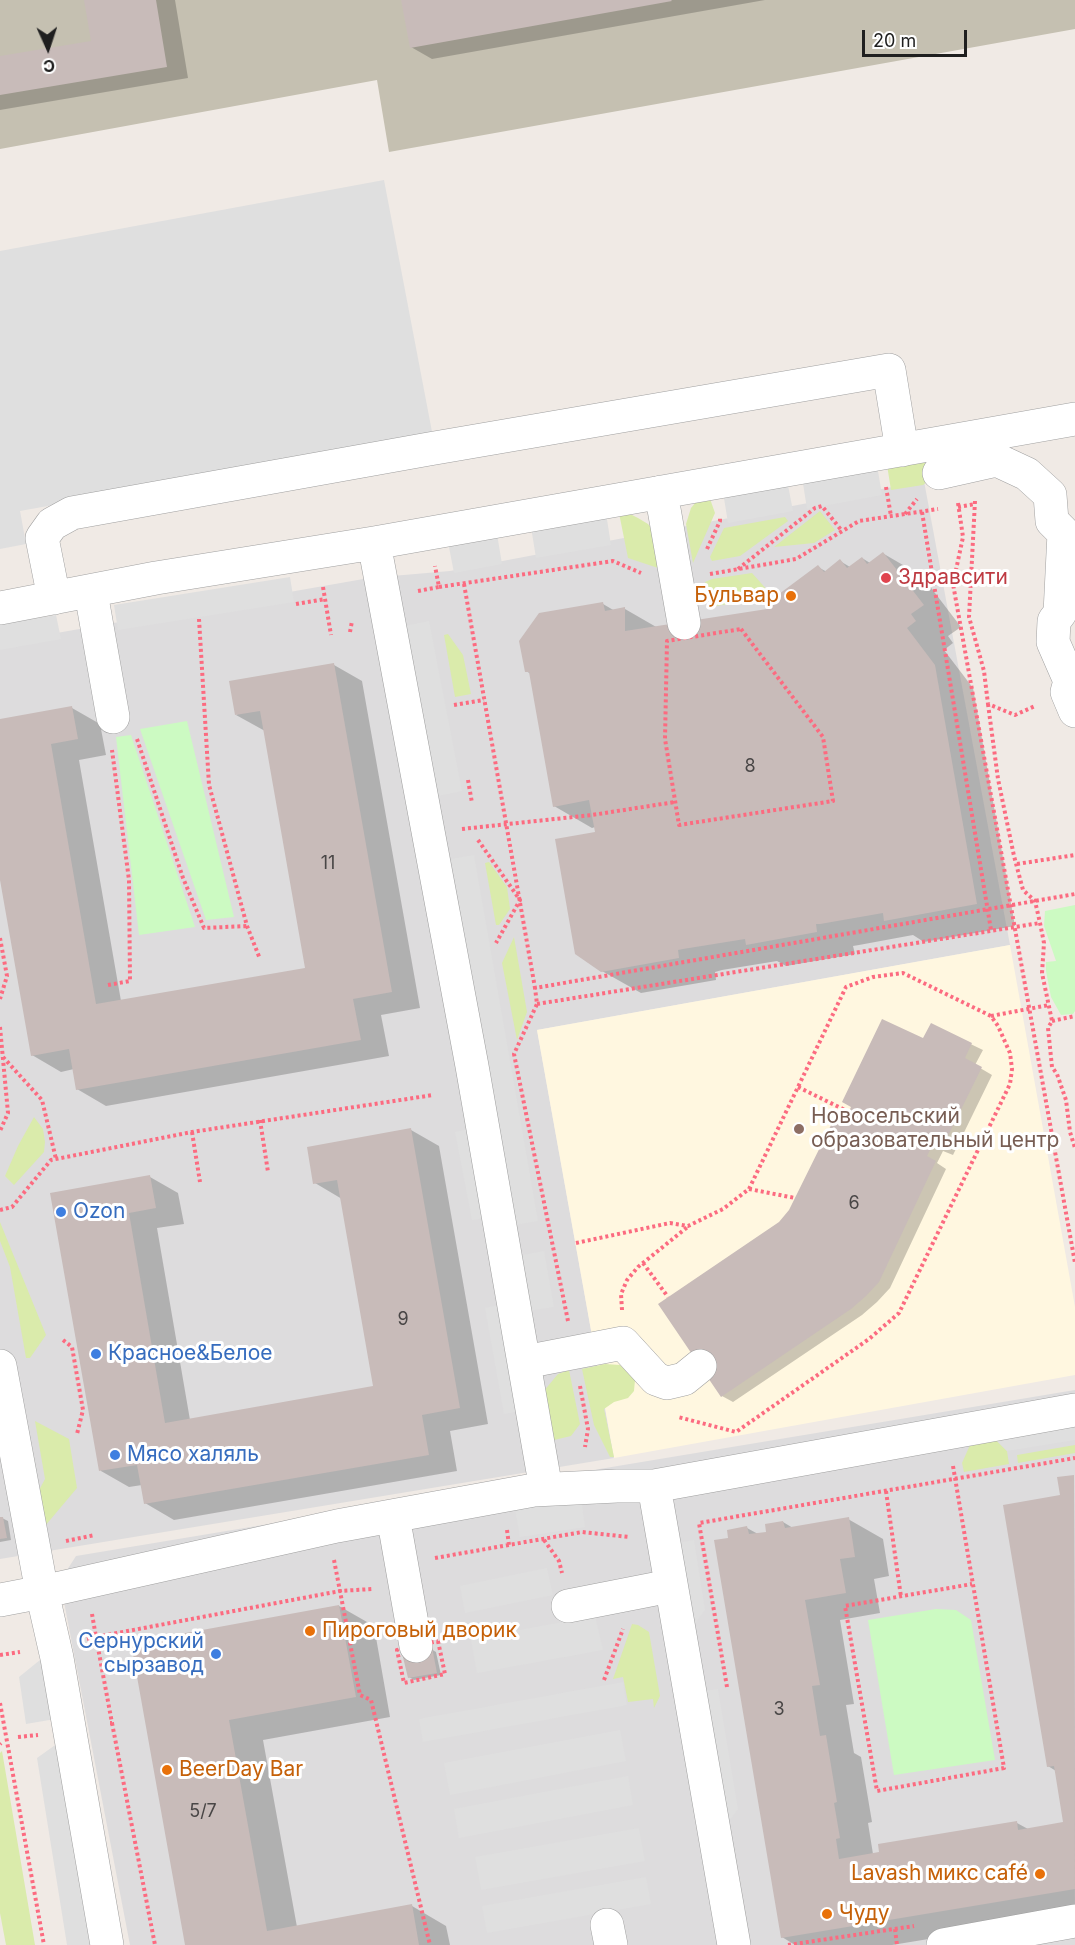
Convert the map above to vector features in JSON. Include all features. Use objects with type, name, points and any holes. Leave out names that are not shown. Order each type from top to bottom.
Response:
[{"type":"street","points":[[54,598],[42,538],[52,524],[72,513],[441,447],[889,370],[902,450]]},
{"type":"street","points":[[0,608],[156,578],[374,543],[1075,419]]},
{"type":"street","points":[[955,478],[997,460],[1028,474],[1050,495],[1052,521],[1064,533],[1060,613],[1054,621],[1053,642],[1070,681],[1071,701]]},
{"type":"street","points":[[661,492],[684,622]]},
{"type":"street","points":[[374,543],[470,1054],[546,1490]]},
{"type":"street","points":[[93,604],[111,725]]},
{"type":"street","points":[[525,1362],[623,1343],[656,1379],[667,1383],[684,1379],[700,1366]]},
{"type":"street","points":[[0,1366],[42,1592],[57,1658],[107,1945]]},
{"type":"street","points":[[0,1600],[337,1526],[534,1490],[654,1486],[1075,1410]]},
{"type":"street","points":[[654,1486],[734,1945]]},
{"type":"street","points":[[393,1516],[416,1646]]},
{"type":"street","points":[[566,1593],[670,1586]]},
{"type":"street","points":[[943,1945],[1075,1921]]},
{"type":"path","points":[[955,478],[975,504],[969,618],[984,671],[998,779],[1023,890],[1035,901],[1040,922],[1044,943],[1042,973],[1052,1020],[1048,1028],[1052,1067],[1057,1074],[1069,1115],[1070,1132],[1075,1148]]},
{"type":"path","points":[[955,478],[963,537],[953,584],[1075,1263]]},
{"type":"path","points":[[967,506],[975,504]]},
{"type":"path","points":[[738,569],[815,508],[822,506],[842,531]]},
{"type":"path","points":[[705,574],[796,560],[859,520],[944,508]]},
{"type":"path","points":[[922,512],[991,930]]},
{"type":"path","points":[[703,558],[720,521],[719,513]]},
{"type":"path","points":[[432,556],[439,588]]},
{"type":"path","points":[[411,592],[613,561],[642,573]]},
{"type":"path","points":[[322,576],[331,635]]},
{"type":"path","points":[[464,584],[537,1004],[514,1054],[569,1328]]},
{"type":"path","points":[[296,604],[325,599]]},
{"type":"path","points":[[199,619],[209,784],[247,926],[260,959]]},
{"type":"path","points":[[741,629],[823,737],[833,801],[679,825],[675,802],[665,739],[667,641],[741,629]]},
{"type":"path","points":[[454,705],[484,700]]},
{"type":"path","points":[[988,704],[1015,715],[1071,701]]},
{"type":"path","points":[[108,985],[130,981],[129,880],[111,725],[134,730],[183,878],[204,928],[247,926]]},
{"type":"path","points":[[468,780],[472,804]]},
{"type":"path","points":[[476,827],[592,815],[675,802]]},
{"type":"path","points":[[478,840],[520,900]]},
{"type":"path","points":[[1017,864],[1075,855]]},
{"type":"path","points":[[535,988],[1075,894]]},
{"type":"path","points":[[496,944],[520,900]]},
{"type":"path","points":[[537,1004],[1040,922]]},
{"type":"path","points":[[0,938],[7,975],[0,999]]},
{"type":"path","points":[[625,1318],[621,1293],[627,1280],[642,1263],[690,1225],[723,1209],[749,1189],[846,987],[873,977],[903,973],[992,1016],[1049,1005]]},
{"type":"path","points":[[656,1379],[677,1417],[736,1432],[869,1340],[899,1313],[1010,1084],[1012,1069],[1010,1053],[992,1016]]},
{"type":"path","points":[[1052,1020],[1075,1016]]},
{"type":"path","points":[[0,1027],[8,1113],[0,1131]]},
{"type":"path","points":[[3,1057],[42,1100],[56,1159]]},
{"type":"path","points":[[798,1087],[849,1112]]},
{"type":"path","points":[[0,1210],[12,1207],[51,1160],[260,1120],[434,1095]]},
{"type":"path","points":[[1069,1115],[1075,1114]]},
{"type":"path","points":[[260,1120],[268,1172]]},
{"type":"path","points":[[192,1132],[201,1182]]},
{"type":"path","points":[[749,1189],[795,1198]]},
{"type":"path","points":[[576,1243],[670,1223],[690,1225]]},
{"type":"path","points":[[642,1263],[668,1298]]},
{"type":"path","points":[[63,1340],[72,1347],[83,1410],[77,1434]]},
{"type":"path","points":[[578,1378],[588,1430],[585,1447]]},
{"type":"path","points":[[951,1458],[1004,1768],[877,1791],[845,1606],[972,1584]]},
{"type":"path","points":[[727,1687],[699,1523],[1075,1458]]},
{"type":"path","points":[[1012,1461],[1014,1468]]},
{"type":"path","points":[[886,1491],[901,1597]]},
{"type":"path","points":[[543,1540],[559,1561],[566,1593]]},
{"type":"path","points":[[340,1591],[360,1695],[371,1700],[430,1945]]},
{"type":"path","points":[[603,1680],[627,1620]]},
{"type":"path","points":[[0,1703],[44,1945]]},
{"type":"path","points":[[112,1723],[155,1945]]},
{"type":"path","points":[[895,1929],[897,1945]]},
{"type":"shaded area","points":[[0,0],[1075,0],[1075,29],[389,152],[377,80],[0,149]]},
{"type":"shaded area","points":[[384,180],[433,437],[20,511],[26,544],[0,549],[0,251]]},
{"type":"shaded area","points":[[877,465],[882,495],[807,509],[802,477]]},
{"type":"shaded area","points":[[787,480],[793,511],[728,523],[723,492]]},
{"type":"shaded area","points":[[924,481],[1010,945],[537,1030],[614,1458],[0,1559],[0,643],[369,578],[450,571]]},
{"type":"shaded area","points":[[606,513],[611,545],[536,558],[531,527]]},
{"type":"shaded area","points":[[497,534],[502,564],[454,573],[448,542]]},
{"type":"shaded area","points":[[290,577],[294,602],[118,630],[114,605]]},
{"type":"shaded area","points":[[56,615],[61,639],[0,650],[0,624]]},
{"type":"shaded area","points":[[429,621],[462,791],[438,796],[405,626]]},
{"type":"shaded area","points":[[474,855],[538,1221],[514,1225],[451,859]]},
{"type":"shaded area","name":"Новосельский образовательный центр","points":[[1010,945],[1075,1307],[1075,1375],[614,1458],[537,1030]]},
{"type":"shaded area","points":[[475,1128],[492,1217],[472,1220],[455,1132]]},
{"type":"shaded area","points":[[544,1251],[554,1307],[527,1311],[517,1256]]},
{"type":"shaded area","points":[[500,1305],[520,1411],[504,1414],[485,1308]]},
{"type":"shaded area","points":[[1075,1390],[1075,1945],[130,1945],[60,1581],[76,1556]]},
{"type":"shaded area","points":[[1075,1427],[1075,1440],[1007,1451],[996,1440]]},
{"type":"shaded area","points":[[581,1498],[585,1527],[520,1537],[515,1509]]},
{"type":"shaded area","points":[[694,1540],[705,1610],[693,1626],[679,1543]]},
{"type":"shaded area","points":[[547,1568],[553,1595],[465,1613],[460,1586]]},
{"type":"shaded area","points":[[595,1616],[603,1650],[477,1673],[471,1639]]},
{"type":"shaded area","points":[[57,1658],[67,1717],[26,1724],[19,1677],[40,1660]]},
{"type":"shaded area","points":[[623,1682],[627,1705],[423,1742],[419,1719]]},
{"type":"shaded area","points":[[718,1689],[738,1809],[727,1824],[704,1691]]},
{"type":"shaded area","points":[[620,1730],[626,1761],[450,1795],[444,1763]]},
{"type":"shaded area","points":[[58,1743],[107,1945],[67,1945],[37,1758]]},
{"type":"shaded area","points":[[628,1776],[633,1805],[459,1838],[454,1809]]},
{"type":"shaded area","points":[[639,1828],[645,1861],[481,1890],[475,1857]]},
{"type":"shaded area","points":[[646,1877],[651,1904],[487,1933],[482,1906]]},
{"type":"green space","points":[[929,456],[934,476],[923,485],[891,490],[887,465]]},
{"type":"green space","points":[[709,496],[715,513],[693,563],[686,524],[691,508],[696,502]]},
{"type":"green space","points":[[820,511],[835,530],[814,543],[774,547]]},
{"type":"green space","points":[[619,513],[628,513],[638,518],[653,530],[661,569],[628,558]]},
{"type":"green space","points":[[785,517],[788,521],[740,556],[712,561],[710,557],[724,528]]},
{"type":"green space","points":[[752,573],[769,592],[759,599],[710,607],[705,582]]},
{"type":"green space","points":[[448,634],[463,655],[471,694],[455,697],[444,635]]},
{"type":"green space","points":[[187,721],[234,917],[206,920],[140,729]]},
{"type":"green space","points":[[131,735],[195,927],[139,935],[116,737]]},
{"type":"green space","points":[[489,862],[507,887],[510,909],[499,925],[496,925],[485,863]]},
{"type":"green space","points":[[1075,905],[1075,1011],[1073,1014],[1061,1015],[1051,997],[1046,971],[1046,962],[1056,961],[1044,926],[1045,911]]},
{"type":"green space","points":[[514,937],[527,1012],[517,1040],[502,963]]},
{"type":"green space","points":[[34,1117],[43,1129],[44,1152],[14,1185],[5,1176]]},
{"type":"green space","points":[[0,1222],[46,1335],[30,1358],[26,1358],[10,1267],[0,1241]]},
{"type":"green space","points":[[605,1364],[620,1365],[635,1380],[634,1391],[628,1398],[614,1402],[604,1409],[614,1457],[610,1457],[594,1425],[582,1369]]},
{"type":"green space","points":[[569,1370],[580,1424],[571,1436],[550,1441],[543,1392],[558,1374]]},
{"type":"green space","points":[[35,1421],[69,1439],[77,1488],[45,1526],[38,1492],[45,1479]]},
{"type":"green space","points":[[996,1440],[1007,1451],[1009,1464],[964,1472],[962,1463],[970,1445]]},
{"type":"green space","points":[[1075,1445],[1075,1453],[1018,1463],[1017,1455]]},
{"type":"green space","points":[[936,1609],[956,1610],[971,1620],[995,1760],[894,1775],[868,1620]]},
{"type":"green space","points":[[632,1624],[649,1632],[660,1696],[654,1708],[653,1699],[628,1702],[623,1677],[613,1679]]},
{"type":"green space","points":[[2,1751],[35,1945],[6,1945],[0,1913],[0,1753]]},
{"type":"building","points":[[84,0],[156,0],[167,67],[0,95],[0,56],[91,41]]},
{"type":"building","points":[[401,0],[671,0],[672,1],[410,48]]},
{"type":"building","points":[[883,552],[924,605],[911,614],[916,621],[907,628],[935,665],[977,904],[884,921],[883,913],[816,924],[817,932],[746,945],[745,939],[683,949],[678,950],[679,958],[601,972],[575,954],[555,839],[595,832],[589,800],[553,807],[529,672],[525,672],[519,641],[539,613],[603,602],[605,611],[625,607],[625,631],[767,609],[775,597],[818,565],[824,572],[840,559],[847,568],[862,557],[867,564]]},
{"type":"building","points":[[334,663],[392,992],[353,999],[361,1040],[76,1090],[69,1049],[31,1056],[0,880],[0,719],[72,706],[78,739],[51,744],[96,1004],[305,968],[260,711],[235,715],[229,681]]},
{"type":"building","points":[[882,1019],[923,1038],[931,1023],[972,1043],[965,1058],[982,1067],[941,1150],[932,1146],[927,1156],[936,1161],[879,1282],[851,1309],[721,1397],[658,1304],[779,1222],[789,1210],[837,1113],[846,1118],[851,1107],[842,1102]]},
{"type":"building","points":[[411,1128],[460,1408],[422,1415],[429,1455],[144,1504],[137,1465],[99,1471],[50,1193],[150,1175],[156,1208],[129,1213],[165,1423],[373,1386],[337,1180],[313,1184],[307,1147]]},
{"type":"building","points":[[1074,1475],[1075,1889],[781,1938],[714,1540],[728,1538],[727,1530],[747,1526],[749,1534],[766,1532],[765,1524],[783,1521],[785,1528],[849,1517],[855,1557],[840,1559],[846,1593],[805,1600],[820,1685],[812,1686],[820,1736],[826,1735],[837,1802],[834,1803],[840,1838],[836,1839],[839,1859],[879,1852],[878,1844],[1017,1821],[1018,1830],[1063,1822],[1054,1766],[1047,1767],[1003,1505],[1060,1495],[1057,1477]]},
{"type":"building","points":[[0,1517],[3,1517],[7,1538],[0,1539]]},
{"type":"building","points":[[339,1605],[356,1697],[229,1720],[267,1931],[412,1904],[419,1945],[185,1945],[131,1643]]},
{"type":"building","points":[[432,1647],[437,1673],[408,1678],[402,1653]]},
{"type":"place","name":"Здравсити","points":[[886,578]]},
{"type":"place","name":"Бульвар","points":[[791,596]]},
{"type":"place","name":"Новосельский образовательный центр","points":[[799,1129]]},
{"type":"place","name":"Ozon","points":[[61,1212]]},
{"type":"place","name":"Красное&Белое","points":[[96,1354]]},
{"type":"place","name":"Мясо халяль","points":[[115,1455]]},
{"type":"place","name":"Пироговый дворик","points":[[310,1631]]},
{"type":"place","name":"Сернурский сырзавод","points":[[216,1654]]},
{"type":"place","name":"BeerDay Bar","points":[[167,1770]]},
{"type":"place","name":"Lavash микс café","points":[[1040,1874]]},
{"type":"place","name":"Чуду","points":[[827,1914]]}]
